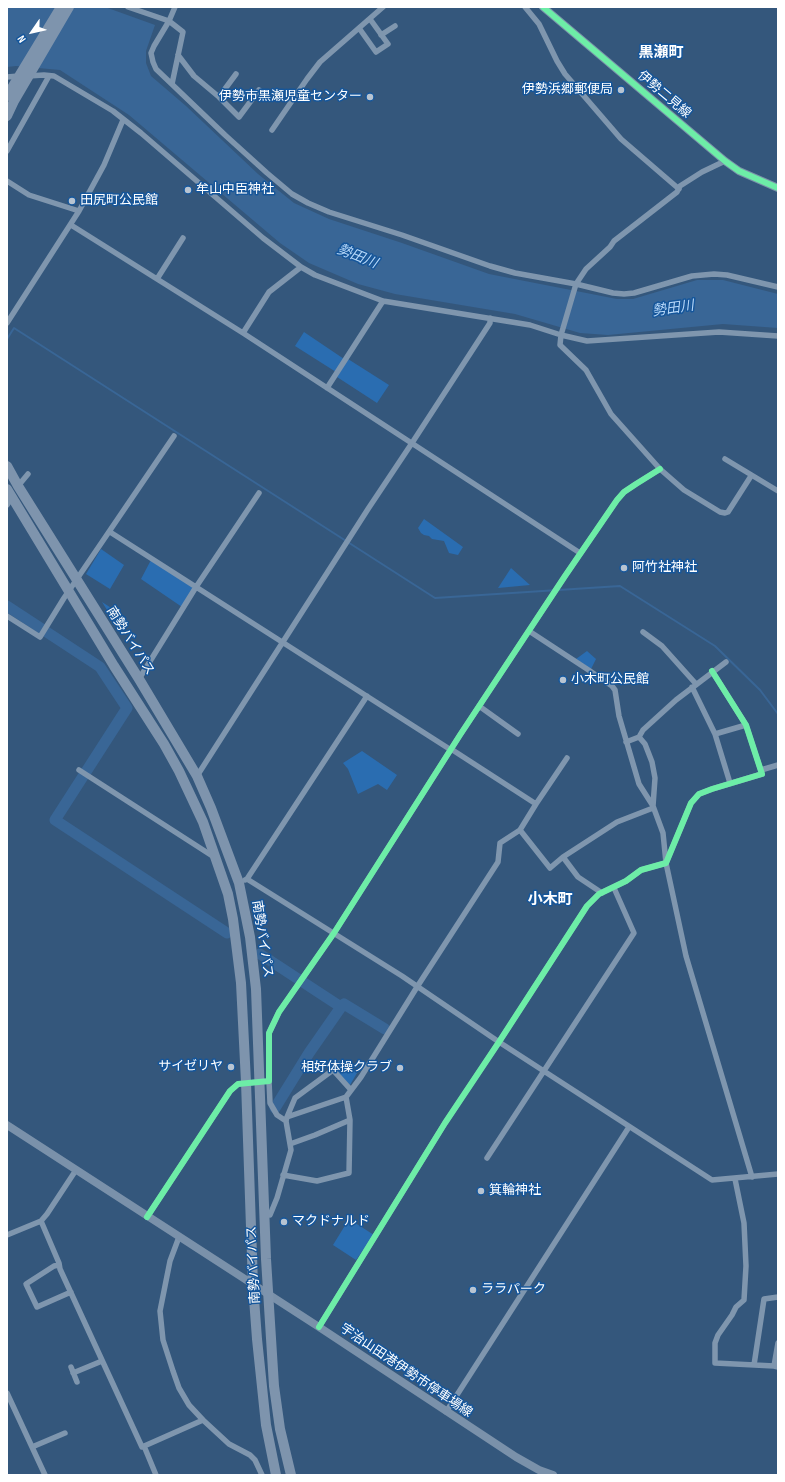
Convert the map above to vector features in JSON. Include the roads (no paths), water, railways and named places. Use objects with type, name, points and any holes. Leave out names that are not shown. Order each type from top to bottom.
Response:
[{"type":"highway","points":[[7,116],[10,97],[61,7]]},
{"type":"highway","points":[[10,97],[69,7]]},
{"type":"highway","name":"南勢バイパス","points":[[7,466],[197,776],[243,881],[254,967],[259,1039],[264,1081],[268,1294],[274,1386],[280,1429],[291,1475]]},
{"type":"highway","name":"南勢バイパス","points":[[9,497],[164,744],[189,791],[203,822],[228,894],[238,954],[246,1082],[253,1285],[262,1395],[276,1475]]},
{"type":"main road","name":"伊勢二見線","points":[[543,7],[725,161],[739,171],[778,188]]},
{"type":"main road","name":"宇治山田港伊勢市停車場線","points":[[7,1125],[319,1327],[446,1412],[529,1465],[553,1475]]},
{"type":"street","points":[[128,7],[169,21],[183,32],[172,84]]},
{"type":"street","points":[[175,7],[151,53],[156,68],[225,135],[292,194],[329,212],[402,235],[490,266],[515,273],[576,284],[613,293],[630,294],[692,276],[714,274],[726,275],[778,288]]},
{"type":"street","points":[[272,130],[320,62],[383,7]]},
{"type":"street","points":[[525,7],[539,24],[564,74],[621,139],[679,189]]},
{"type":"street","points":[[359,28],[376,52],[388,44],[370,19]]},
{"type":"street","points":[[381,35],[395,26]]},
{"type":"street","points":[[178,55],[194,76],[219,97],[239,117],[259,90]]},
{"type":"street","points":[[219,97],[236,74]]},
{"type":"street","points":[[7,151],[49,76]]},
{"type":"street","points":[[7,77],[54,76],[113,111],[141,133],[263,238],[301,267],[315,275],[383,301],[530,325],[561,335],[587,341],[719,332],[778,336]]},
{"type":"street","points":[[7,323],[80,211],[104,165],[123,120]]},
{"type":"street","points":[[725,161],[698,174],[680,186],[679,189],[614,241],[610,247],[586,269],[576,284],[561,335],[560,345],[586,370],[611,414],[660,469],[684,490],[720,512],[725,513],[728,512],[751,476]]},
{"type":"street","points":[[7,181],[29,195],[80,211]]},
{"type":"street","points":[[71,225],[243,333],[580,553]]},
{"type":"street","points":[[157,279],[184,238]]},
{"type":"street","points":[[243,333],[269,292],[301,267]]},
{"type":"street","points":[[327,388],[383,301]]},
{"type":"street","points":[[197,776],[343,547],[490,323],[490,318]]},
{"type":"street","points":[[7,616],[40,637],[174,436]]},
{"type":"street","points":[[725,459],[778,491]]},
{"type":"street","points":[[567,758],[520,830],[500,843],[498,862],[361,1077],[346,1097],[286,1119],[277,1115],[270,1103],[264,1081],[269,1033],[279,1012],[305,977],[479,706],[580,553],[617,500],[624,492],[660,469]]},
{"type":"street","points":[[18,486],[28,474]]},
{"type":"street","points":[[138,679],[196,587],[259,494]]},
{"type":"street","points":[[110,532],[536,804]]},
{"type":"street","points":[[529,631],[616,690],[619,716],[639,784],[653,807],[663,833],[666,862],[686,956],[752,1177]]},
{"type":"street","points":[[643,632],[662,646],[694,686],[715,734],[730,783]]},
{"type":"street","points":[[626,742],[639,737],[643,730],[694,686],[726,662]]},
{"type":"street","points":[[319,1327],[441,1130],[587,906],[602,893],[626,881],[641,870],[666,862],[691,804],[699,794],[762,774],[746,725],[712,671]]},
{"type":"street","points":[[367,696],[243,881],[334,933],[712,1180],[778,1174]]},
{"type":"street","points":[[479,706],[518,734]]},
{"type":"street","points":[[715,734],[746,725]]},
{"type":"street","points":[[639,737],[645,744],[652,762],[655,778],[653,807]]},
{"type":"street","points":[[761,770],[778,766]]},
{"type":"street","points":[[79,770],[216,858]]},
{"type":"street","points":[[520,830],[550,868],[617,822],[653,807]]},
{"type":"street","points":[[563,858],[578,877],[602,893]]},
{"type":"street","points":[[487,1158],[634,933],[614,888]]},
{"type":"street","points":[[270,1215],[277,1198],[291,1150],[286,1119],[295,1098],[332,1070],[351,1090]]},
{"type":"street","points":[[148,1217],[230,1091],[238,1084],[264,1081]]},
{"type":"street","points":[[284,1175],[317,1181],[349,1173],[350,1120],[346,1097]]},
{"type":"street","points":[[290,1144],[350,1120]]},
{"type":"street","points":[[446,1412],[629,1127]]},
{"type":"street","points":[[7,1235],[41,1221],[76,1170]]},
{"type":"street","points":[[735,1179],[744,1223],[746,1266],[744,1300],[736,1307],[718,1335],[715,1343],[715,1363],[776,1367],[778,1344]]},
{"type":"street","points":[[41,1221],[60,1265],[60,1269],[142,1447],[144,1446],[156,1475]]},
{"type":"street","points":[[179,1237],[170,1261],[160,1310],[163,1340],[179,1388],[202,1420],[230,1444],[250,1455],[255,1460],[262,1475]]},
{"type":"street","points":[[60,1265],[54,1266],[26,1284],[37,1307],[71,1292]]},
{"type":"street","points":[[754,1365],[764,1299],[778,1297]]},
{"type":"street","points":[[74,1373],[102,1361]]},
{"type":"street","points":[[71,1367],[77,1382]]},
{"type":"street","points":[[7,1393],[45,1475]]},
{"type":"street","points":[[144,1446],[202,1420]]},
{"type":"street","points":[[32,1447],[65,1433]]},
{"type":"water","name":"勢田川","points":[[7,7],[105,7],[155,25],[146,51],[146,63],[151,76],[186,106],[258,174],[294,203],[329,219],[489,274],[617,299],[633,299],[697,280],[723,280],[778,294],[778,328],[723,324],[608,335],[580,333],[515,314],[395,294],[358,284],[309,263],[280,243],[129,115],[60,70],[16,66],[7,67]]},
{"type":"waterway","points":[[7,339],[14,328],[435,598],[620,586],[715,646],[760,690],[778,714]]},
{"type":"waterway","points":[[7,606],[100,667],[127,708],[55,820],[227,933]]},
{"type":"waterway","points":[[260,954],[341,1007],[344,1004],[385,1029]]},
{"type":"waterway","points":[[275,1108],[309,1053],[341,1007]]},
{"type":"place","name":"伊勢浜郷郵便局","points":[[621,90]]},
{"type":"place","name":"伊勢市黒瀬児童センター","points":[[370,97]]},
{"type":"place","name":"牟山中臣神社","points":[[188,190]]},
{"type":"place","name":"田尻町公民館","points":[[72,201]]},
{"type":"place","name":"阿竹社神社","points":[[624,568]]},
{"type":"place","name":"小木町公民館","points":[[563,680]]},
{"type":"place","name":"サイゼリヤ","points":[[231,1067]]},
{"type":"place","name":"相好体操クラブ","points":[[400,1068]]},
{"type":"place","name":"箕輪神社","points":[[481,1191]]},
{"type":"place","name":"マクドナルド","points":[[284,1222]]},
{"type":"place","name":"ララパーク","points":[[473,1290]]},
{"type":"district","name":"黒瀬町","points":[[661,53]]},
{"type":"district","name":"小木町","points":[[550,900]]}]
